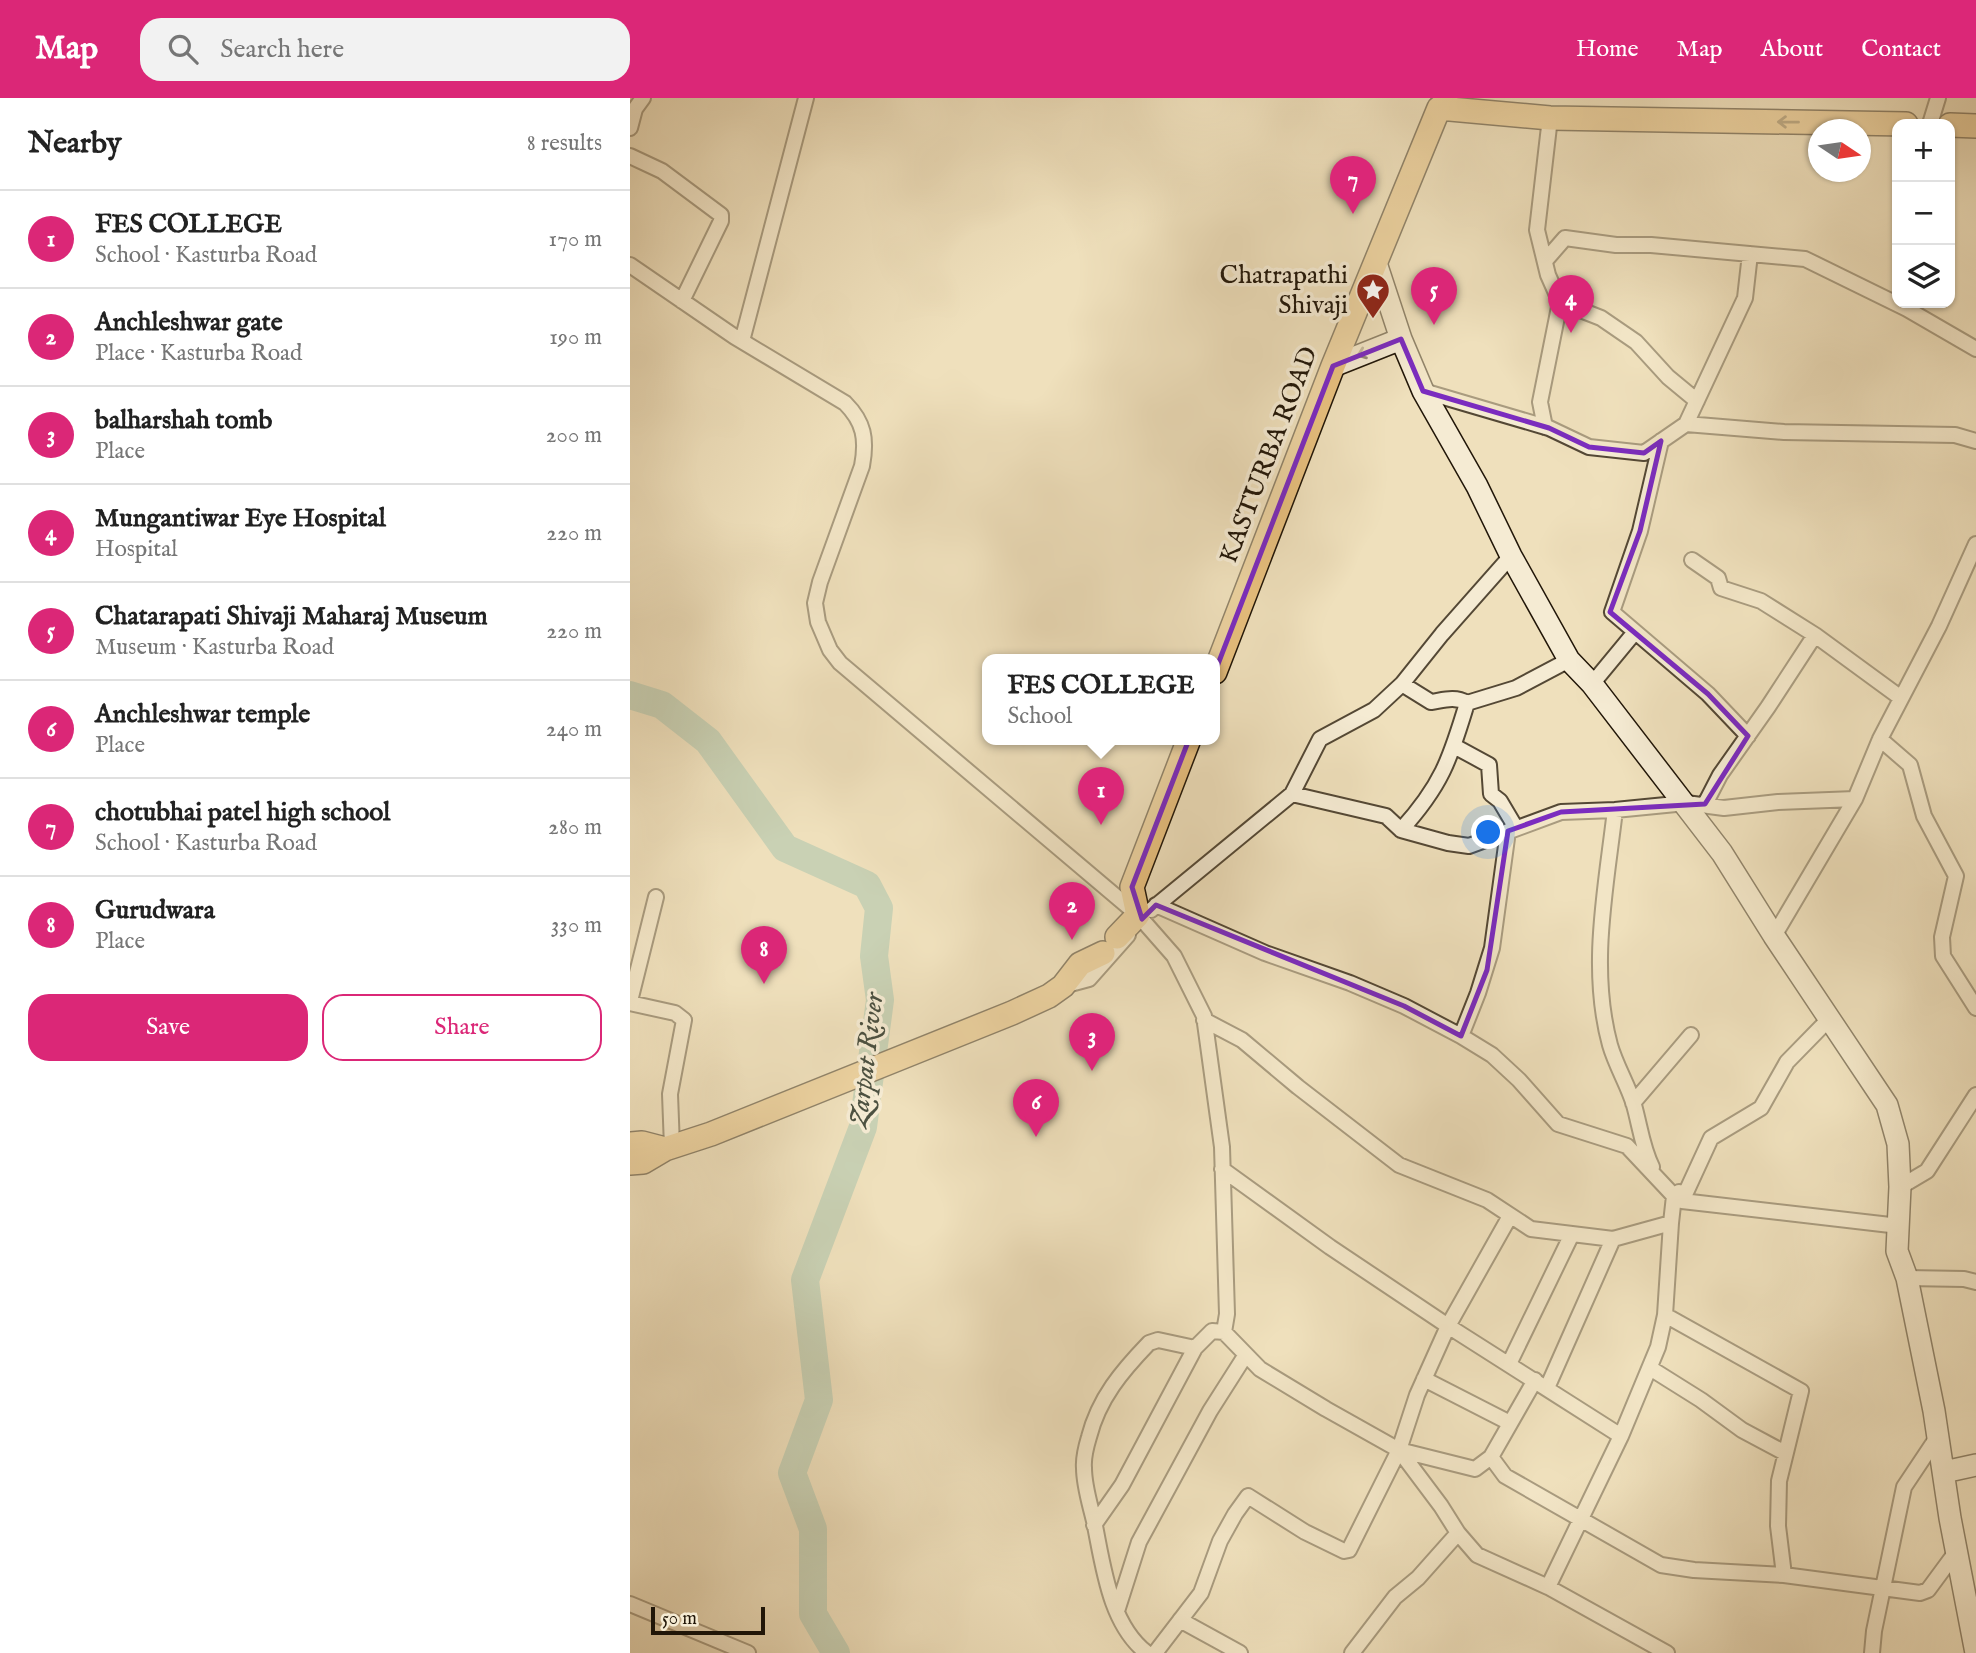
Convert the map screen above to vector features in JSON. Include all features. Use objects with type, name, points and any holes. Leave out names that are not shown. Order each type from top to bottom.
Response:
[{"type":"main road","name":"KASTURBA ROAD","points":[[1220,658],[1333,366],[1440,103],[1550,118],[1892,124]]},
{"type":"main road","points":[[1955,125],[1976,126]]},
{"type":"main road","points":[[630,1163],[643,1162],[669,1148],[801,1099],[957,1036],[1012,1013],[1063,986],[1080,964],[1110,945],[1145,913],[1132,887],[1187,745]]},
{"type":"main road","points":[[630,1144],[642,1143],[669,1148]]},
{"type":"street","points":[[630,128],[635,109],[643,98]]},
{"type":"street","points":[[743,341],[806,98]]},
{"type":"street","points":[[1932,119],[1938,98]]},
{"type":"street","points":[[1545,427],[1540,402],[1560,302],[1553,288],[1537,230],[1550,118]]},
{"type":"street","points":[[630,156],[662,171],[722,215],[682,300]]},
{"type":"street","points":[[1545,261],[1565,238],[1616,245],[1651,245],[1805,259],[1907,309],[1976,349]]},
{"type":"street","points":[[1423,391],[1545,427],[1589,447],[1644,453],[1686,424],[1745,298],[1750,254]]},
{"type":"street","points":[[1376,264],[1401,340],[1423,391],[1477,486],[1511,556],[1569,660],[1695,803],[1773,936],[1887,1105],[1898,1144],[1900,1187],[1897,1251],[1907,1278],[1976,1653]]},
{"type":"street","points":[[630,265],[743,341],[845,402],[856,414],[864,431],[862,466],[816,593],[818,622],[835,658],[1145,913],[1174,956],[1205,1020],[1222,1147],[1227,1314],[1224,1332]]},
{"type":"street","points":[[1560,302],[1601,318],[1636,342],[1668,377],[1697,401]]},
{"type":"street","points":[[1333,366],[1401,340]]},
{"type":"street","points":[[1686,424],[1784,432],[1955,435],[1976,440]]},
{"type":"street","points":[[1661,441],[1640,531],[1611,610],[1708,694],[1748,736]]},
{"type":"street","points":[[1773,936],[1855,799],[1880,739],[1938,626],[1976,544]]},
{"type":"street","points":[[1063,986],[1089,979],[1145,913],[1292,794],[1320,738],[1374,710],[1402,684],[1511,556]]},
{"type":"street","points":[[1692,560],[1717,577],[1721,588],[1761,601],[1815,635],[1900,698]]},
{"type":"street","points":[[1592,684],[1635,632]]},
{"type":"street","points":[[1695,803],[1720,775],[1748,736],[1815,635]]},
{"type":"street","points":[[1402,684],[1431,702],[1452,698],[1467,703],[1516,688],[1569,660]]},
{"type":"street","points":[[1401,830],[1434,790],[1454,746],[1467,703]]},
{"type":"street","points":[[1880,739],[1910,765],[1924,817],[1956,876],[1941,947],[1947,964],[1976,1008]]},
{"type":"street","points":[[1454,746],[1489,765],[1491,794],[1500,801],[1512,830],[1492,948],[1483,981],[1461,1035]]},
{"type":"street","points":[[1292,794],[1386,816],[1401,830],[1469,846],[1561,812],[1695,803],[1724,807],[1855,799]]},
{"type":"street","points":[[1615,810],[1599,971],[1610,1045],[1633,1103],[1642,1142],[1652,1166],[1678,1195]]},
{"type":"street","points":[[656,897],[630,1002],[675,1013],[684,1020],[670,1094],[669,1148]]},
{"type":"street","points":[[1145,913],[1350,983],[1461,1035],[1492,1055],[1520,1080],[1558,1124],[1627,1146],[1678,1195],[1899,1226]]},
{"type":"street","points":[[1548,1587],[1621,1436],[1658,1347],[1665,1315],[1671,1223],[1678,1195],[1711,1138],[1761,1108],[1787,1062],[1830,1018]]},
{"type":"street","points":[[1205,1020],[1242,1040],[1399,1165],[1483,1198],[1531,1229],[1613,1239],[1671,1223]]},
{"type":"street","points":[[1633,1103],[1691,1035]]},
{"type":"street","points":[[1900,1187],[1927,1171],[1976,1095]]},
{"type":"street","points":[[1222,1169],[1330,1247],[1448,1326],[1621,1436]]},
{"type":"street","points":[[1156,1653],[1205,1586],[1214,1553],[1246,1497],[1251,1496],[1305,1532],[1347,1551],[1351,1548],[1399,1450],[1417,1395],[1448,1326],[1510,1216]]},
{"type":"street","points":[[1509,1364],[1573,1234]]},
{"type":"street","points":[[1094,1525],[1127,1475],[1195,1348],[1212,1331],[1224,1332],[1259,1369],[1399,1450],[1475,1469],[1491,1457],[1510,1423],[1541,1384],[1613,1239]]},
{"type":"street","points":[[1907,1278],[1964,1279],[1976,1282]]},
{"type":"street","points":[[1665,1315],[1801,1391],[1785,1452],[1777,1502],[1784,1575]]},
{"type":"street","points":[[1147,1653],[1136,1642],[1117,1611],[1094,1525],[1083,1466],[1093,1422],[1110,1388],[1149,1343],[1158,1340],[1195,1348]]},
{"type":"street","points":[[1117,1611],[1139,1542],[1210,1411],[1245,1356]]},
{"type":"street","points":[[1650,1368],[1742,1430],[1785,1452]]},
{"type":"street","points":[[1424,1379],[1510,1423]]},
{"type":"street","points":[[1872,1653],[1882,1589],[1904,1487],[1938,1436]]},
{"type":"street","points":[[1399,1450],[1458,1533],[1477,1555],[1548,1587],[1667,1653]]},
{"type":"street","points":[[1491,1457],[1505,1476],[1661,1565],[1694,1570],[1784,1575],[1924,1592],[1956,1552]]},
{"type":"street","points":[[1944,1472],[1976,1465]]},
{"type":"street","points":[[1352,1653],[1395,1597],[1418,1578],[1458,1533]]},
{"type":"street","points":[[630,1604],[748,1653]]},
{"type":"street","points":[[1180,1620],[1240,1653]]},
{"type":"highlighted area","points":[[1401,339],[1423,391],[1549,428],[1589,447],[1644,453],[1661,441],[1640,531],[1610,612],[1708,694],[1748,736],[1705,804],[1561,812],[1508,831],[1487,970],[1461,1036],[1404,1006],[1156,905],[1142,919],[1132,887],[1333,366]]},
{"type":"waterway","name":"Zarpat River","points":[[630,695],[662,705],[708,741],[785,848],[867,885],[879,908],[874,956],[880,1000],[863,1127],[805,1280],[819,1400],[792,1473],[813,1529],[813,1614],[836,1653]]},
{"type":"place","name":"chotubhai patel high school","points":[[1353,214]]},
{"type":"place","name":"Chatrapathi Shivaji","points":[[1373,320]]},
{"type":"place","name":"Chatarapati Shivaji Maharaj Museum","points":[[1434,325]]},
{"type":"place","name":"Mungantiwar Eye Hospital","points":[[1571,333]]},
{"type":"place","name":"FES COLLEGE","points":[[1101,825]]},
{"type":"place","name":"Anchleshwar gate","points":[[1072,940]]},
{"type":"place","name":"Gurudwara","points":[[764,984]]},
{"type":"place","name":"balharshah tomb","points":[[1092,1071]]},
{"type":"place","name":"Anchleshwar temple","points":[[1036,1137]]}]
